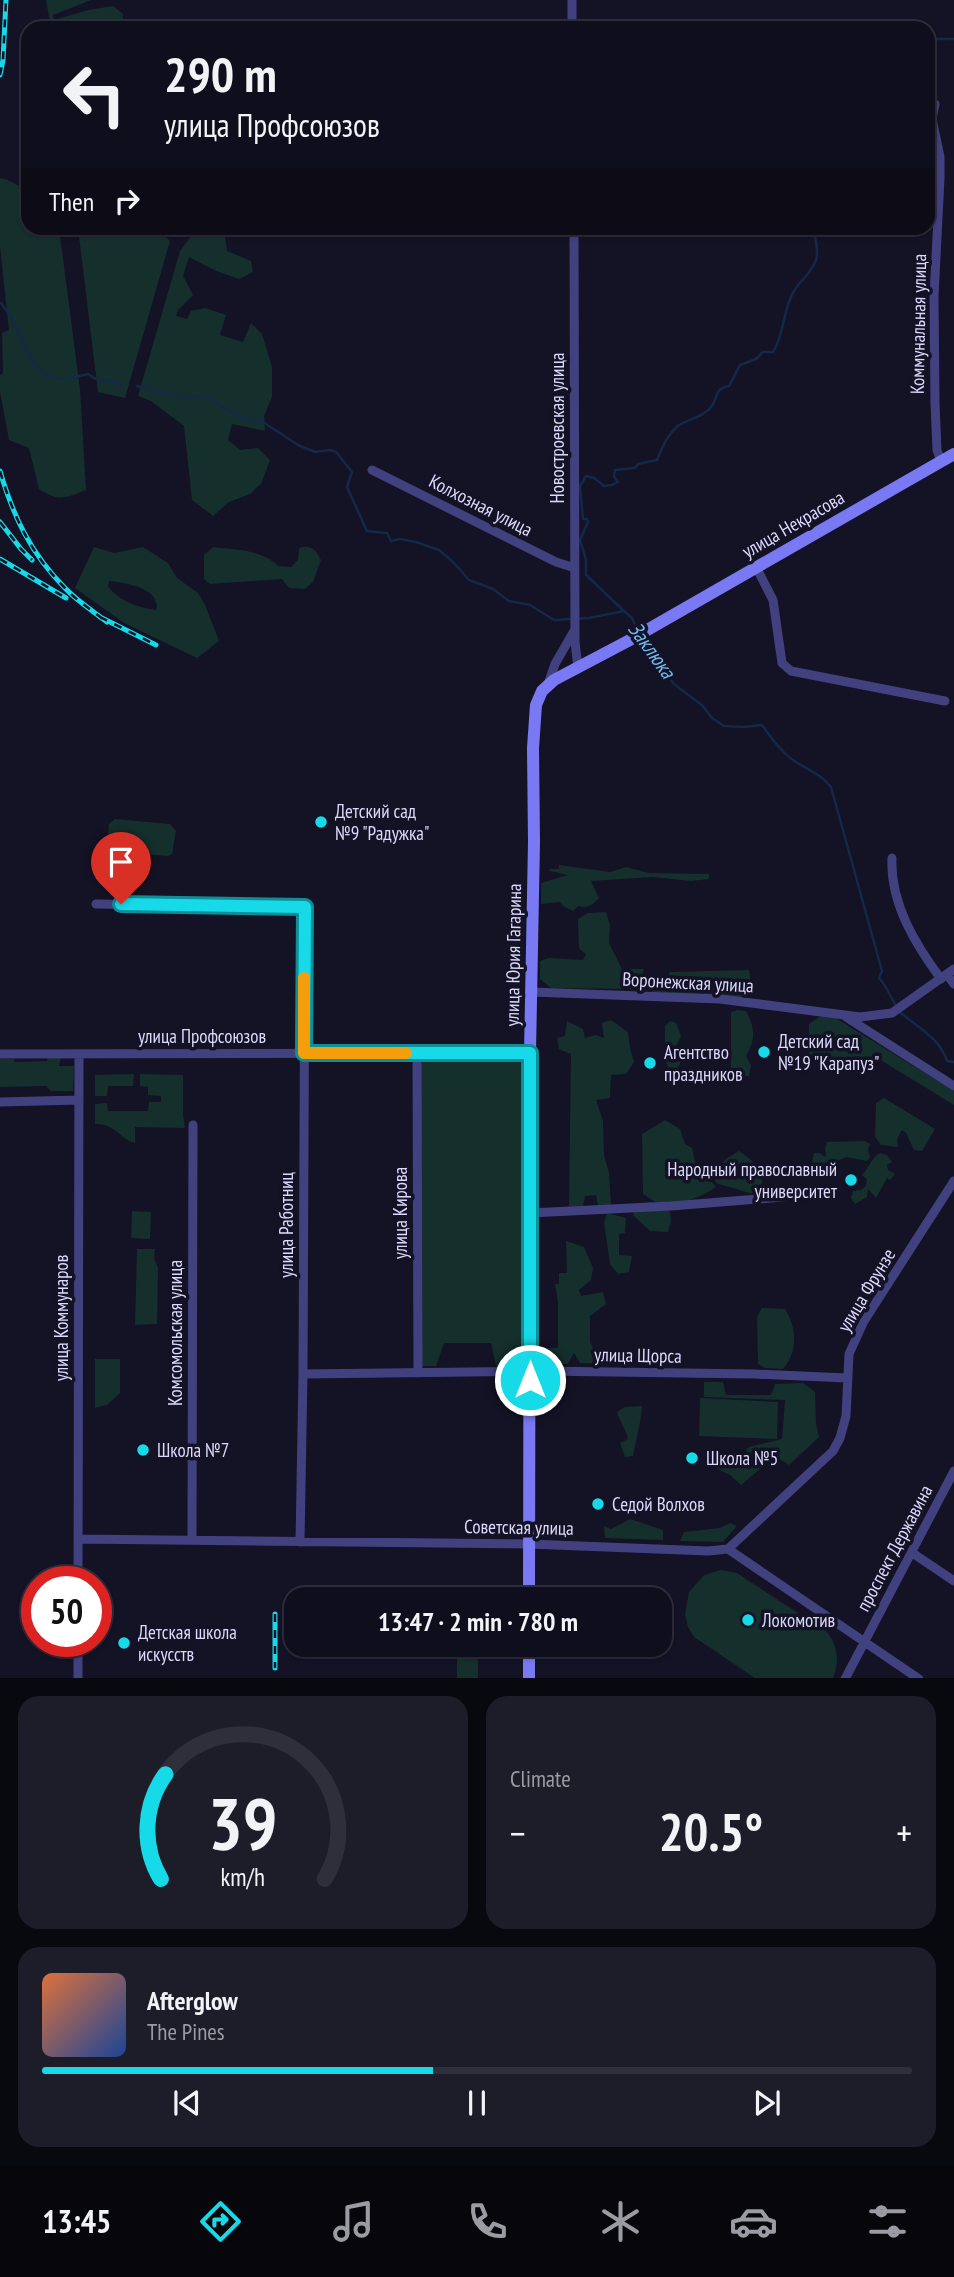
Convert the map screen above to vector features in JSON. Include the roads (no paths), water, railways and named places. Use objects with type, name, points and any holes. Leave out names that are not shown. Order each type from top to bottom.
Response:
[{"type":"main road","name":"улица Некрасова","points":[[578,668],[954,454]]},
{"type":"main road","points":[[545,689],[578,668]]},
{"type":"main road","name":"улица Юрия Гагарина","points":[[529,1587],[533,748],[536,705],[545,689]]},
{"type":"main road","points":[[529,1657],[529,1678]]},
{"type":"street","points":[[572,0],[572,21]]},
{"type":"street","name":"Коммунальная улица","points":[[935,133],[940,157],[934,296],[935,403],[937,450],[942,461]]},
{"type":"street","name":"Новостроевская улица","points":[[573,235],[575,629],[578,668]]},
{"type":"street","name":"Колхозная улица","points":[[372,470],[556,562],[575,568]]},
{"type":"street","points":[[756,567],[773,600],[782,663],[791,671],[945,701]]},
{"type":"street","name":"Новостроевская улица","points":[[545,689],[555,664],[575,629]]},
{"type":"street","points":[[892,858],[891,877],[907,926],[920,951],[947,974],[954,984]]},
{"type":"street","name":"улица Работниц","points":[[96,904],[305,907],[300,1542]]},
{"type":"street","name":"Воронежская улица","points":[[532,992],[720,999],[860,1017],[892,1013],[947,974]]},
{"type":"street","name":"Воронежская улица","points":[[842,1015],[954,1086]]},
{"type":"street","name":"улица Кирова","points":[[417,1053],[418,1373]]},
{"type":"street","name":"улица Профсоюзов","points":[[0,1054],[530,1053]]},
{"type":"street","name":"улица Коммунаров","points":[[78,1566],[79,1054]]},
{"type":"street","points":[[0,1102],[79,1100]]},
{"type":"street","name":"Комсомольская улица","points":[[192,1540],[194,1125]]},
{"type":"street","name":"улица Фрунзе","points":[[728,1549],[833,1451],[846,1416],[849,1354],[864,1321],[954,1181]]},
{"type":"street","points":[[530,1213],[783,1197]]},
{"type":"street","name":"улица Щорса","points":[[303,1374],[530,1371],[847,1378]]},
{"type":"street","name":"проспект Державина","points":[[845,1678],[954,1471]]},
{"type":"street","name":"Советская улица","points":[[78,1539],[529,1544],[708,1551],[728,1549]]},
{"type":"street","points":[[728,1549],[919,1678]]},
{"type":"street","points":[[911,1552],[954,1581]]},
{"type":"street","points":[[78,1657],[78,1678]]},
{"type":"waterway","points":[[935,39],[954,39]]},
{"type":"waterway","points":[[624,611],[586,575],[586,560],[580,540],[588,522],[583,519],[580,486],[586,476],[594,478],[604,486],[612,485],[618,482],[614,477],[615,470],[635,468],[638,464],[657,460],[674,430],[709,410],[719,391],[729,386],[740,365],[756,359],[763,352],[773,352],[790,299],[816,260],[814,235]]},
{"type":"waterway","name":"Заклюка","points":[[1,303],[11,317],[27,352],[46,374],[63,379],[88,374],[94,378],[122,384]]},
{"type":"waterway","name":"Заклюка","points":[[137,386],[185,397],[205,397],[249,420],[263,422],[298,445],[315,452],[336,452],[352,472],[347,487],[367,531],[387,533],[391,541],[400,539],[439,550],[469,580],[493,589],[509,601],[530,605],[554,620],[589,618],[624,611],[632,618],[637,629]]},
{"type":"waterway","name":"Заклюка","points":[[641,638],[675,685],[702,705],[712,718],[724,726],[762,725],[788,756],[818,775],[831,787],[882,971],[879,978],[896,1006]]},
{"type":"waterway","name":"Заклюка","points":[[900,1012],[939,1045],[947,1061],[954,1062]]},
{"type":"railway","points":[[0,75],[6,0]]},
{"type":"railway","points":[[0,471],[17,519],[42,562],[70,593],[107,622]]},
{"type":"railway","points":[[0,522],[32,560]]},
{"type":"railway","points":[[0,559],[66,598]]},
{"type":"railway","points":[[100,617],[156,645]]},
{"type":"railway","points":[[275,1614],[275,1668]]},
{"type":"place","name":"Детский cад №9 \"Радужка\"","points":[[321,822]]},
{"type":"place","name":"Детский сад №19 \"Карапуз\"","points":[[764,1052]]},
{"type":"place","name":"Агентство праздников","points":[[650,1063]]},
{"type":"place","name":"Народный православный университет","points":[[851,1180]]},
{"type":"place","name":"Школа №7","points":[[143,1450]]},
{"type":"place","name":"Школа №5","points":[[692,1458]]},
{"type":"place","name":"Седой Волхов","points":[[598,1504]]},
{"type":"place","name":"Локомотив","points":[[748,1620]]},
{"type":"place","name":"Детская школа искусств","points":[[124,1643]]}]
